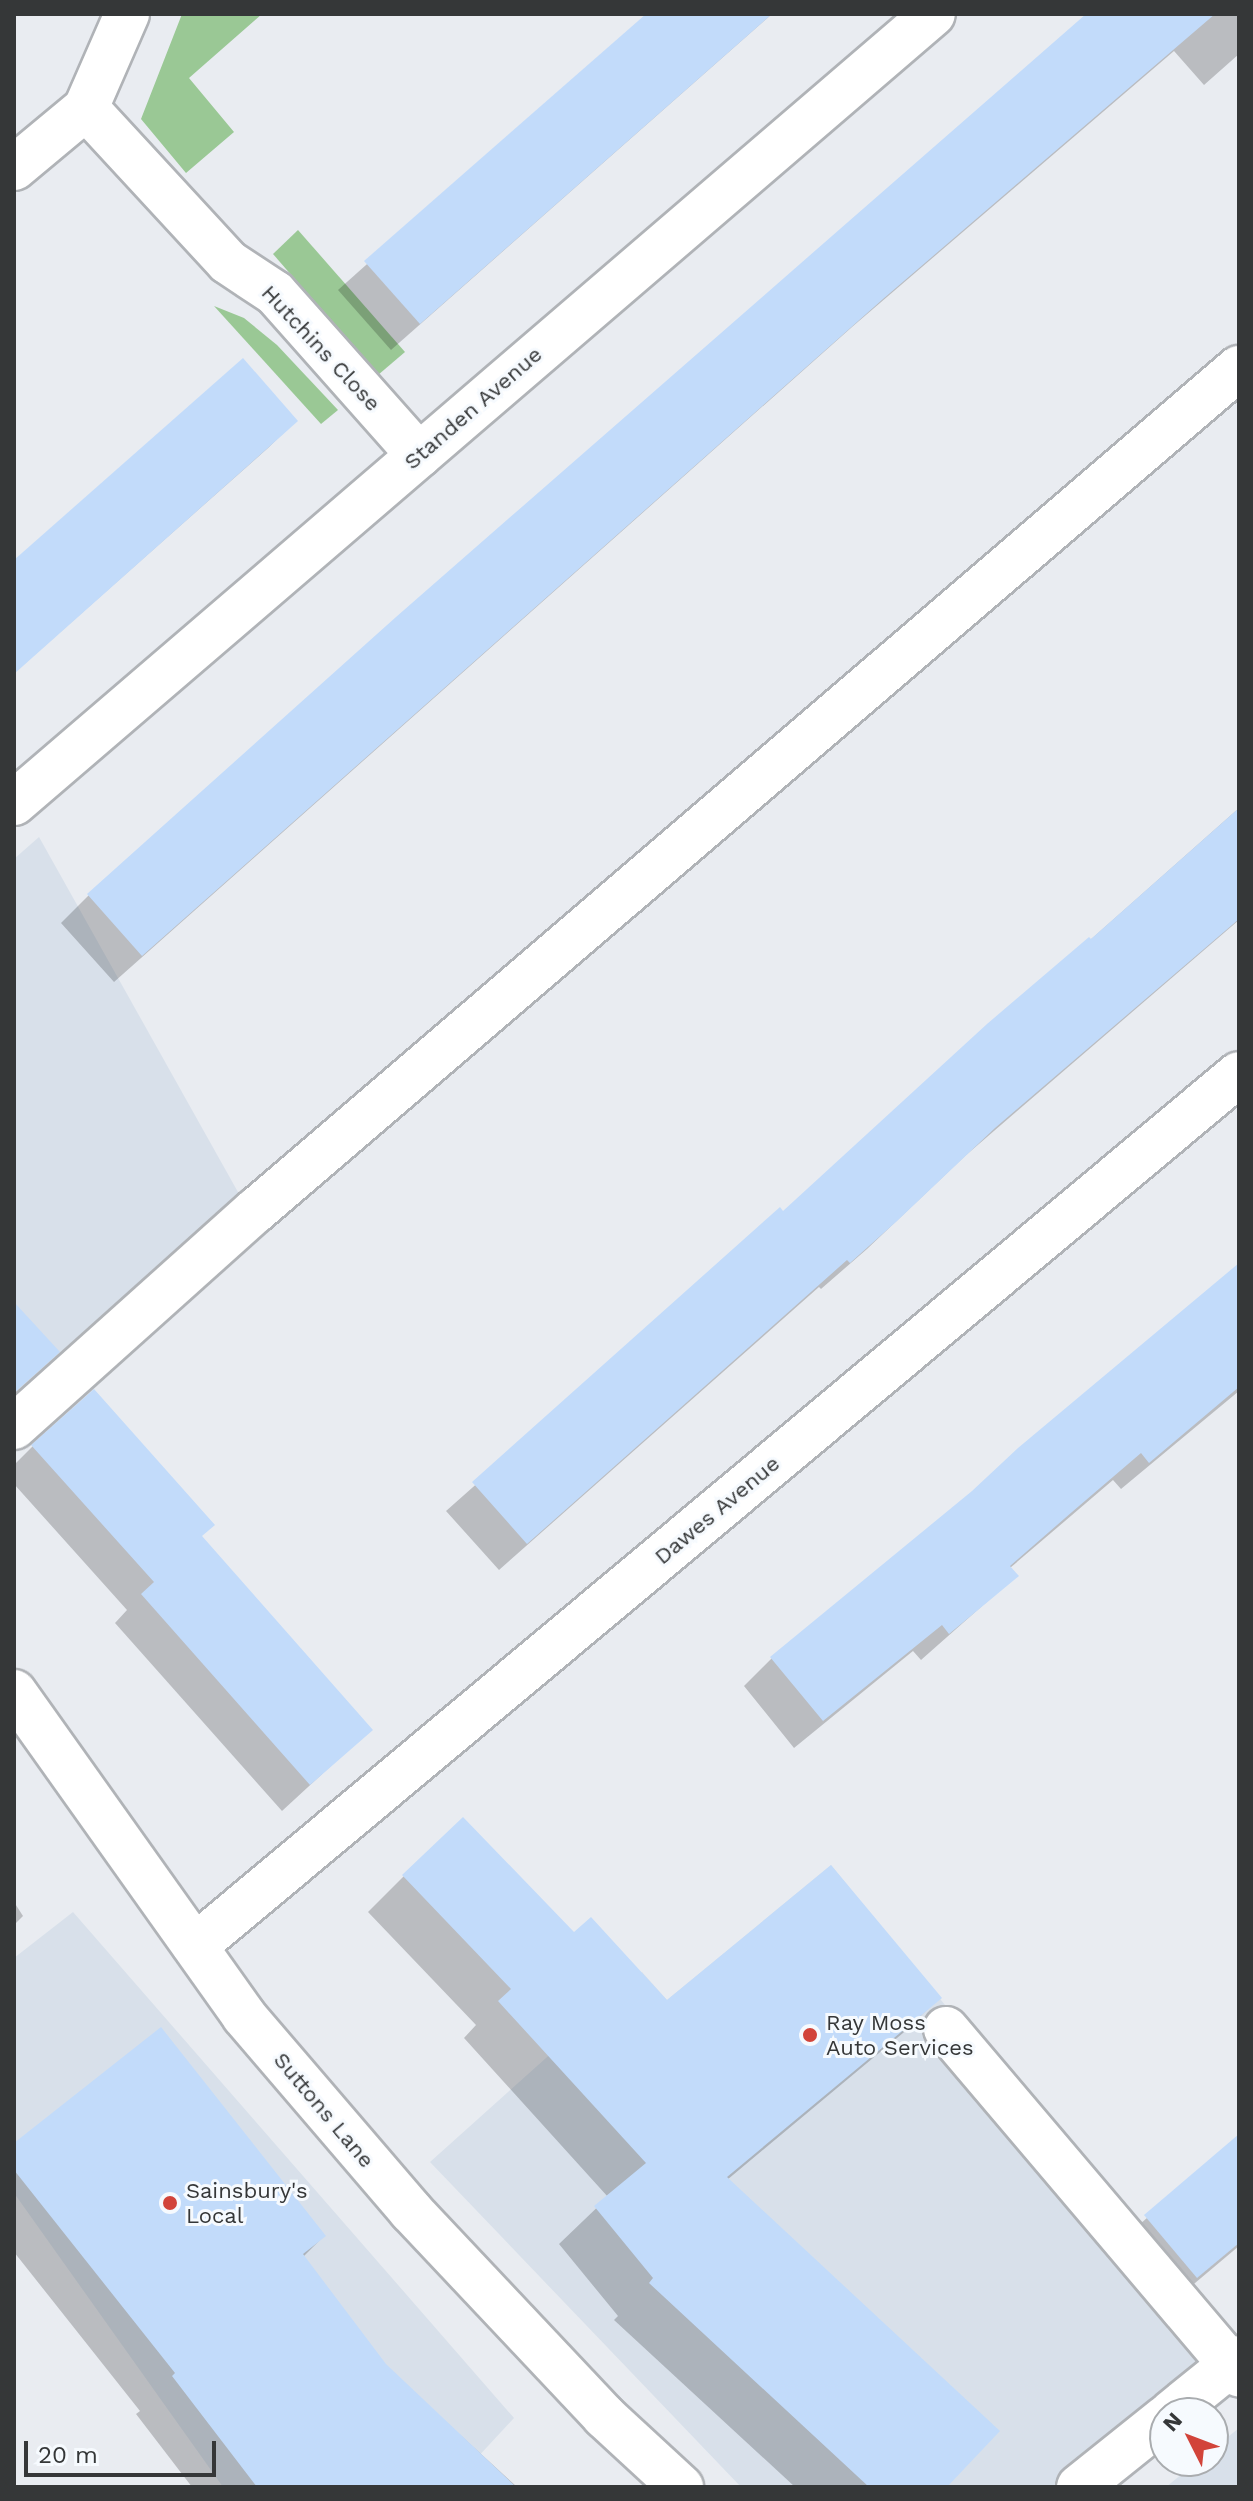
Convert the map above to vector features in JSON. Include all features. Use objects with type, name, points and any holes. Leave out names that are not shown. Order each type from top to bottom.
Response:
[{"type":"street","points":[[14,168],[86,108],[127,14]]},
{"type":"street","name":"Standen Avenue","points":[[14,803],[933,14]]},
{"type":"street","name":"Hutchins Close","points":[[86,108],[228,262],[275,293],[419,455]]},
{"type":"street","points":[[14,1427],[267,1201],[1239,368]]},
{"type":"street","name":"Dawes Avenue","points":[[195,1946],[1239,1074]]},
{"type":"street","name":"Suttons Lane","points":[[14,1692],[244,2016],[411,2211],[604,2416],[681,2487]]},
{"type":"street","points":[[946,2029],[1236,2366],[1193,2397]]},
{"type":"street","points":[[1079,2487],[1149,2431]]},
{"type":"shaded area","points":[[39,837],[243,1201],[14,1404],[14,859]]},
{"type":"shaded area","points":[[831,1865],[1222,2345],[1160,2397],[1149,2397],[1149,2406],[1052,2487],[741,2487],[430,2162],[642,1972],[667,2000]]},
{"type":"shaded area","points":[[73,1912],[514,2418],[450,2487],[223,2487],[14,2193],[14,1958]]},
{"type":"shaded area","points":[[1239,2428],[1239,2487],[1166,2487],[1178,2477],[1229,2477],[1229,2436]]},
{"type":"green space","points":[[182,14],[262,14],[189,78],[234,132],[186,173],[141,119]]},
{"type":"green space","points":[[298,230],[405,352],[378,375],[273,254]]},
{"type":"green space","points":[[214,306],[244,318],[277,345],[338,410],[321,424]]},
{"type":"building","points":[[646,14],[772,14],[420,324],[364,261]]},
{"type":"building","points":[[1086,14],[1215,14],[883,299],[142,956],[87,894],[396,617]]},
{"type":"building","points":[[243,358],[298,421],[14,674],[14,560]]},
{"type":"building","points":[[1239,808],[1239,919],[995,1128],[850,1263],[847,1260],[527,1544],[472,1482],[780,1207],[783,1211],[987,1024],[1089,937],[1091,939]]},
{"type":"building","points":[[1239,1263],[1239,1387],[1149,1463],[1141,1453],[1010,1566],[1019,1576],[949,1634],[942,1625],[823,1721],[770,1657],[972,1491],[1018,1448]]},
{"type":"building","points":[[14,1302],[60,1352],[14,1393]]},
{"type":"building","points":[[94,1389],[215,1525],[202,1536],[373,1730],[310,1785],[141,1594],[154,1582],[31,1445]]},
{"type":"building","points":[[463,1817],[574,1932],[591,1917],[667,2000],[831,1865],[942,1998],[727,2177],[1000,2431],[947,2487],[869,2487],[649,2283],[653,2278],[594,2206],[646,2163],[498,2001],[511,1989],[402,1875]]},
{"type":"building","points":[[161,2027],[326,2236],[303,2254],[386,2364],[516,2487],[257,2487],[172,2376],[175,2373],[14,2170],[14,2143]]},
{"type":"building","points":[[1239,2134],[1239,2243],[1197,2278],[1144,2215]]},
{"type":"place","name":"Ray Moss Auto Services","points":[[810,2035]]},
{"type":"place","name":"Sainsbury's Local","points":[[170,2203]]}]
